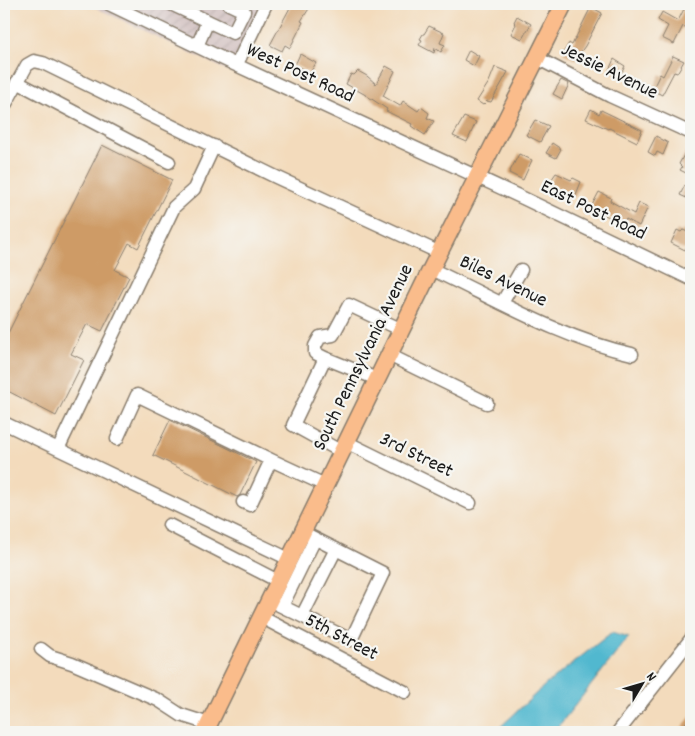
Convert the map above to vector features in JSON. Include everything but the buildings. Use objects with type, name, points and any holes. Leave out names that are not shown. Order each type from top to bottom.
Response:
[{"type":"main road","name":"South Pennsylvania Avenue","points":[[208,729],[261,617],[275,603],[278,580],[289,559],[309,535],[325,485],[537,58],[560,5]]},
{"type":"street","name":"West Post Road","points":[[109,4],[477,177]]},
{"type":"street","points":[[171,4],[233,33],[244,10],[229,4]]},
{"type":"street","points":[[237,64],[266,4]]},
{"type":"street","points":[[197,46],[208,22]]},
{"type":"street","name":"Jessie Avenue","points":[[537,58],[610,96],[691,133]]},
{"type":"street","points":[[4,107],[27,65],[34,61],[43,63],[276,177],[440,253]]},
{"type":"street","points":[[17,82],[169,162]]},
{"type":"street","points":[[58,449],[174,206],[194,189],[214,146]]},
{"type":"street","name":"East Post Road","points":[[477,177],[691,278]]},
{"type":"street","name":"Biles Avenue","points":[[431,269],[558,329],[590,342],[632,354]]},
{"type":"street","points":[[502,303],[521,270]]},
{"type":"street","points":[[377,380],[325,358],[315,352],[315,346],[320,337],[333,335],[349,305],[402,330]]},
{"type":"street","points":[[389,355],[488,403]]},
{"type":"street","name":"3rd Street","points":[[325,358],[293,425],[470,503]]},
{"type":"street","points":[[117,439],[137,395],[325,485]]},
{"type":"street","points":[[4,423],[289,559]]},
{"type":"street","points":[[243,502],[250,506],[271,460]]},
{"type":"street","points":[[169,525],[278,580]]},
{"type":"street","points":[[309,535],[383,573],[351,640],[275,603],[309,535]]},
{"type":"street","points":[[302,616],[336,549]]},
{"type":"street","name":"5th Street","points":[[261,617],[405,692]]},
{"type":"street","points":[[618,732],[691,639]]},
{"type":"street","points":[[41,649],[50,656],[72,663],[158,700],[208,729]]},
{"type":"shaded area","points":[[88,4],[266,4],[233,73]]},
{"type":"water","points":[[612,632],[629,637],[554,732],[495,732],[545,685]]}]
